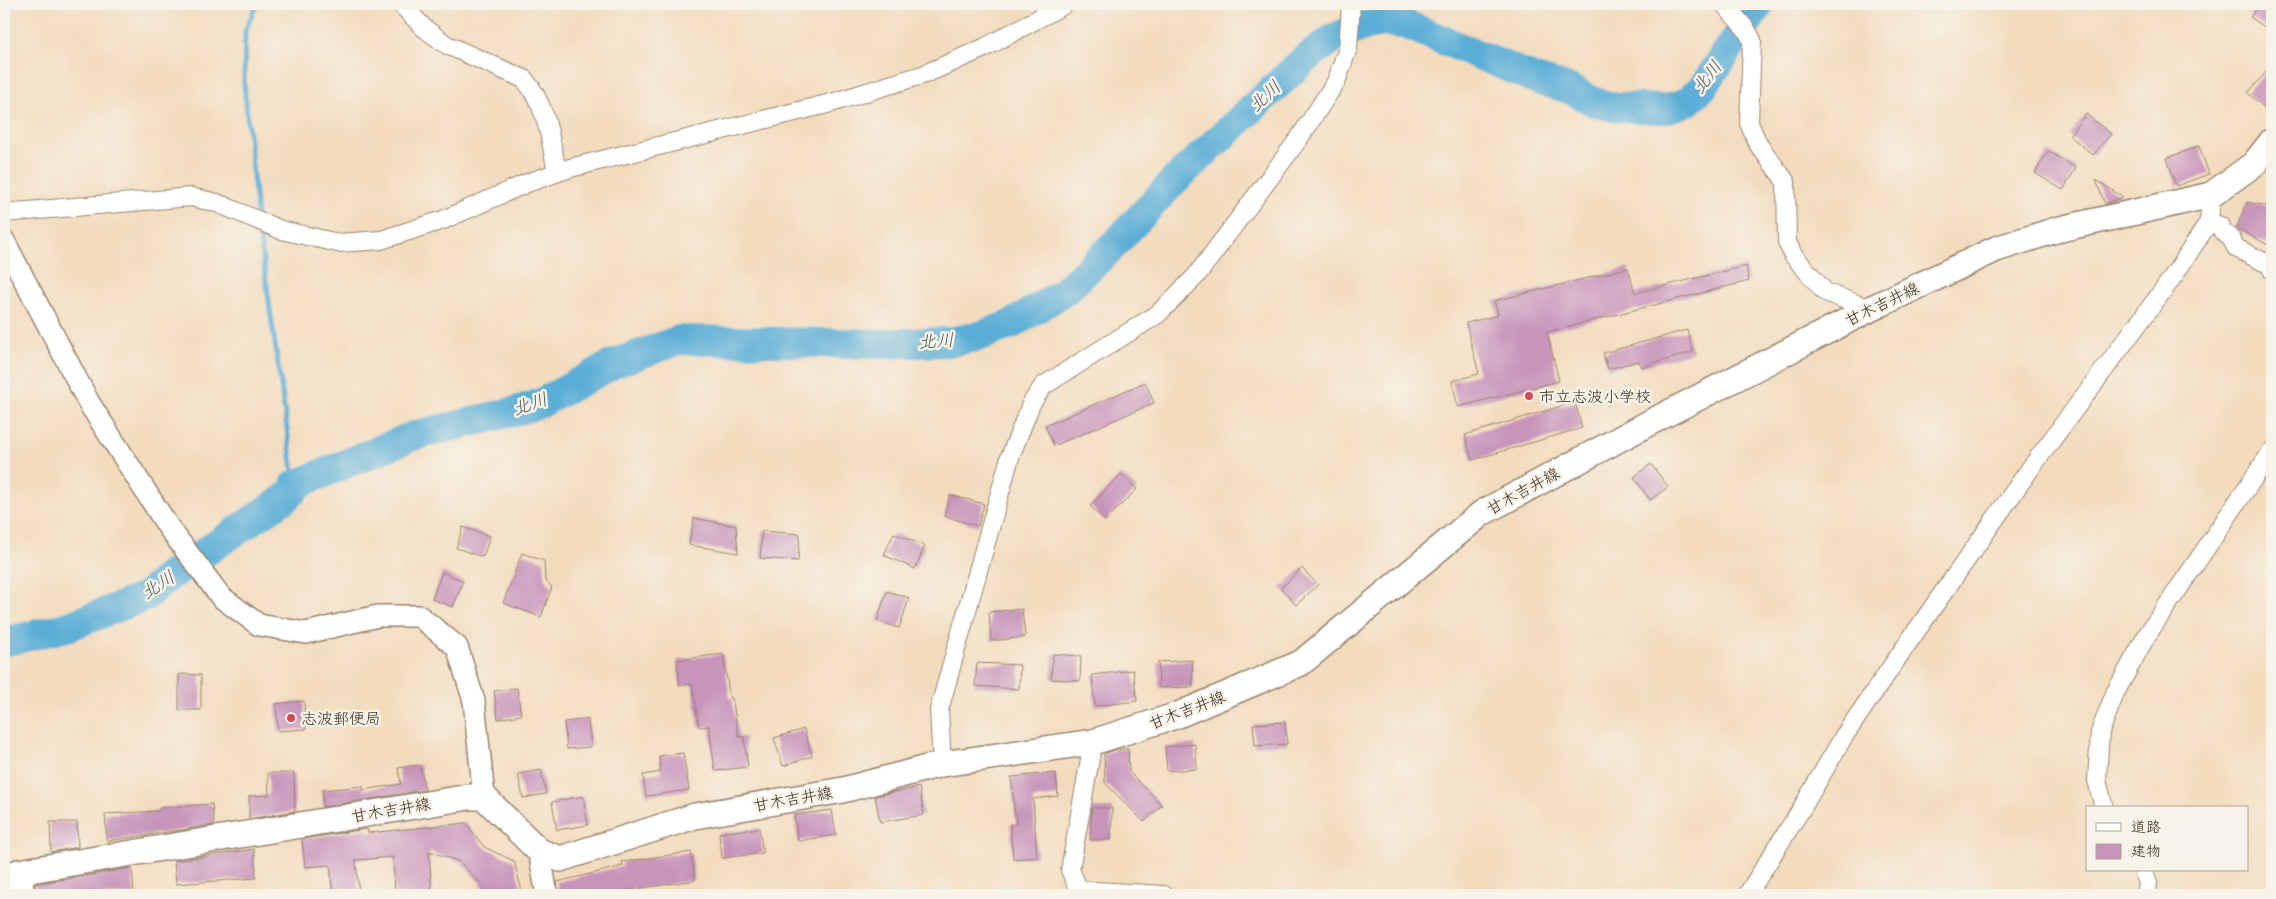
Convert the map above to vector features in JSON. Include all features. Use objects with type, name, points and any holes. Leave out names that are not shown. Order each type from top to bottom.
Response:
[{"type":"main road","name":"甘木吉井線","points":[[15,880],[469,797],[484,797],[539,851],[560,859],[695,816],[843,790],[942,764],[1093,742],[1178,715],[1301,663],[1482,513],[1651,422],[1870,309],[1996,250],[2056,230],[2140,213],[2212,195],[2254,164],[2272,141]]},
{"type":"street","points":[[400,4],[424,28],[447,45],[524,78],[532,87],[545,117],[557,172]]},
{"type":"street","points":[[4,213],[191,197],[217,203],[280,230],[338,243],[381,240],[443,220],[527,183],[557,172],[831,104],[925,74],[984,48],[1065,4]]},
{"type":"street","points":[[942,764],[939,710],[1010,457],[1031,404],[1043,386],[1158,314],[1196,276],[1298,140],[1336,82],[1348,48],[1350,4]]},
{"type":"street","points":[[1724,4],[1746,29],[1752,40],[1749,123],[1758,144],[1786,182],[1787,242],[1793,255],[1825,292],[1870,309]]},
{"type":"street","points":[[1747,895],[1797,816],[1844,736],[1883,679],[2030,469],[2170,281],[2209,222],[2212,195]]},
{"type":"street","points":[[2209,222],[2220,226],[2223,232],[2231,238],[2236,248],[2270,265],[2272,270]]},
{"type":"street","points":[[4,241],[89,403],[169,528],[221,597],[259,625],[306,633],[378,616],[420,616],[457,647],[474,701],[484,797]]},
{"type":"street","points":[[2104,806],[2097,780],[2100,732],[2115,693],[2147,635],[2272,450]]},
{"type":"street","points":[[1093,742],[1070,870],[1079,890],[1164,895]]},
{"type":"street","points":[[539,851],[547,895]]},
{"type":"street","points":[[2144,872],[2148,883],[2146,895]]},
{"type":"building","points":[[2260,4],[2272,4],[2272,32],[2250,17]]},
{"type":"building","points":[[2272,65],[2272,115],[2248,93]]},
{"type":"building","points":[[2086,114],[2111,134],[2093,155],[2069,135]]},
{"type":"building","points":[[2199,146],[2209,174],[2176,186],[2167,158]]},
{"type":"building","points":[[2048,151],[2076,168],[2063,190],[2035,173]]},
{"type":"building","points":[[2096,180],[2123,197],[2105,204]]},
{"type":"building","points":[[2247,202],[2272,207],[2272,247],[2236,228]]},
{"type":"building","points":[[1746,266],[1749,281],[1547,332],[1559,381],[1458,407],[1452,381],[1479,374],[1466,323],[1498,315],[1494,301],[1628,268],[1635,293]]},
{"type":"building","points":[[1687,330],[1693,352],[1641,367],[1639,361],[1608,369],[1603,353]]},
{"type":"building","points":[[1145,382],[1154,403],[1054,446],[1045,426]]},
{"type":"building","points":[[1575,402],[1582,428],[1472,460],[1465,435]]},
{"type":"building","points":[[1651,464],[1668,487],[1650,500],[1634,477]]},
{"type":"building","points":[[1121,474],[1137,489],[1105,521],[1090,506]]},
{"type":"building","points":[[950,495],[984,504],[978,526],[944,516]]},
{"type":"building","points":[[694,518],[736,526],[738,553],[689,545]]},
{"type":"building","points":[[463,527],[490,536],[483,557],[456,548]]},
{"type":"building","points":[[762,531],[800,534],[798,561],[760,558]]},
{"type":"building","points":[[894,533],[925,546],[915,569],[884,555]]},
{"type":"building","points":[[522,553],[544,561],[545,580],[552,587],[541,617],[503,603]]},
{"type":"building","points":[[1302,568],[1318,585],[1296,605],[1281,588]]},
{"type":"building","points":[[442,572],[463,581],[453,607],[432,599]]},
{"type":"building","points":[[887,591],[909,598],[899,628],[877,621]]},
{"type":"building","points":[[1022,609],[1025,637],[991,641],[989,612]]},
{"type":"building","points":[[723,654],[730,699],[732,698],[739,737],[744,737],[748,767],[715,771],[709,726],[699,727],[692,684],[680,686],[677,660]]},
{"type":"building","points":[[1053,654],[1081,656],[1080,681],[1051,679]]},
{"type":"building","points":[[1192,660],[1193,687],[1159,688],[1158,662]]},
{"type":"building","points":[[977,663],[1020,665],[1019,689],[975,686]]},
{"type":"building","points":[[1133,670],[1137,701],[1095,706],[1092,675]]},
{"type":"building","points":[[179,674],[201,675],[201,710],[179,710]]},
{"type":"building","points":[[517,688],[521,715],[498,719],[494,691]]},
{"type":"building","points":[[304,701],[306,729],[278,731],[276,704]]},
{"type":"building","points":[[588,719],[591,747],[567,749],[564,722]]},
{"type":"building","points":[[1285,722],[1287,744],[1255,746],[1253,724]]},
{"type":"building","points":[[804,729],[812,756],[783,766],[774,738]]},
{"type":"building","points":[[1195,744],[1197,769],[1167,771],[1165,747]]},
{"type":"building","points":[[1117,749],[1128,749],[1129,772],[1162,805],[1144,822],[1105,783],[1104,754]]},
{"type":"building","points":[[683,753],[689,790],[646,796],[643,775],[661,772],[659,756]]},
{"type":"building","points":[[420,765],[425,790],[323,807],[322,790],[363,786],[363,790],[401,784],[398,768]]},
{"type":"building","points":[[541,770],[546,794],[523,798],[518,774]]},
{"type":"building","points":[[268,773],[294,773],[295,811],[249,819],[249,796],[269,795]]},
{"type":"building","points":[[1056,773],[1058,796],[1033,799],[1037,857],[1013,859],[1010,824],[1016,824],[1011,777]]},
{"type":"building","points":[[919,787],[924,815],[880,822],[875,796]]},
{"type":"building","points":[[583,796],[588,825],[557,830],[552,802]]},
{"type":"building","points":[[212,804],[214,825],[107,841],[105,814],[159,811],[159,808]]},
{"type":"building","points":[[1092,808],[1112,808],[1111,840],[1090,840]]},
{"type":"building","points":[[832,810],[836,835],[798,841],[794,815]]},
{"type":"building","points":[[50,822],[77,822],[78,847],[51,852]]},
{"type":"building","points":[[466,823],[484,847],[514,861],[523,895],[485,895],[482,885],[460,862],[429,851],[432,895],[395,895],[393,857],[356,860],[359,895],[333,895],[330,865],[305,867],[302,839],[367,829],[368,833]]},
{"type":"building","points":[[759,828],[763,853],[722,858],[719,833]]},
{"type":"building","points":[[254,849],[256,878],[176,884],[174,861]]},
{"type":"building","points":[[691,852],[695,880],[609,893],[610,895],[559,895],[557,882],[623,866],[622,862]]},
{"type":"building","points":[[132,868],[134,895],[36,895],[35,884]]},
{"type":"waterway","points":[[257,4],[245,31],[244,83],[257,215]]},
{"type":"waterway","name":"北川","points":[[4,642],[67,627],[144,597],[171,575],[284,499],[294,490],[295,485],[413,436],[516,411],[541,403],[613,364],[679,340],[875,344],[950,342],[980,336],[1012,324],[1065,291],[1112,247],[1174,181],[1304,60],[1334,38],[1366,25],[1384,22],[1407,25],[1538,80],[1570,89],[1594,102],[1613,107],[1665,109],[1687,102],[1703,87],[1760,4]]},
{"type":"waterway","points":[[258,224],[295,485]]},
{"type":"place","name":"市立志波小学校","points":[[1529,396]]},
{"type":"place","name":"志波郵便局","points":[[291,718]]}]
